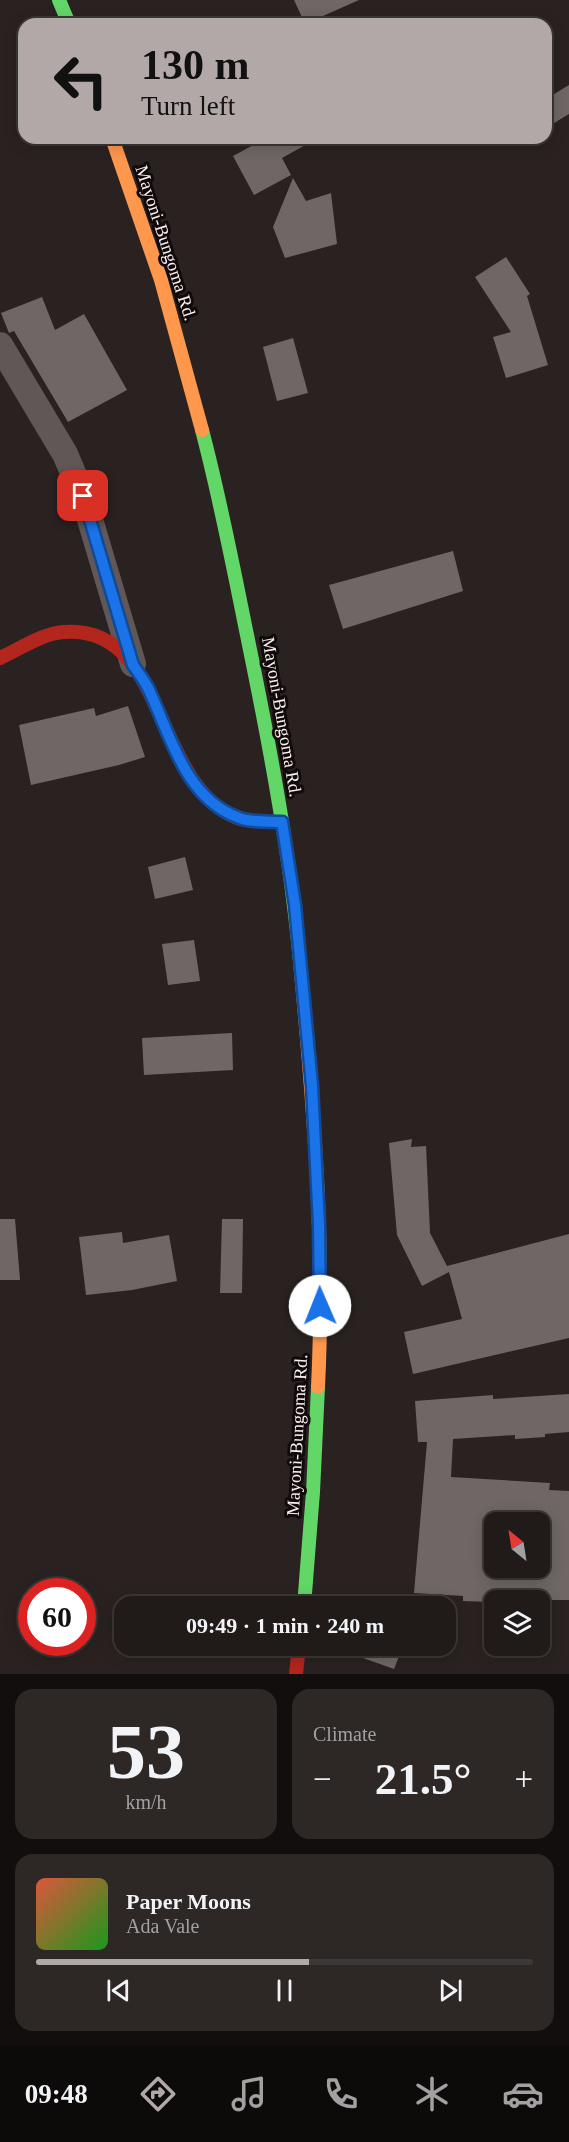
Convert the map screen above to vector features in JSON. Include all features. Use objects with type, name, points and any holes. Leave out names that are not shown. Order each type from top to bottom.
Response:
[{"type":"main road","points":[[59,0],[66,18]]},
{"type":"main road","name":"Mayoni-Bungoma Rd.","points":[[114,144],[161,280],[218,487],[247,623],[295,905],[312,1086],[319,1224],[321,1326],[313,1492],[305,1596]]},
{"type":"main road","points":[[0,658],[38,640],[62,632],[83,632],[100,637],[118,648],[147,686],[186,772],[199,789],[227,813],[238,818],[282,822]]},
{"type":"main road","points":[[296,1674],[299,1656]]},
{"type":"street","points":[[0,345],[64,454],[83,496],[133,665]]},
{"type":"building","points":[[294,0],[359,0],[318,18],[302,18]]},
{"type":"building","points":[[569,85],[569,114],[552,124],[552,95]]},
{"type":"building","points":[[255,144],[307,144],[282,158],[291,175],[254,195],[233,156]]},
{"type":"building","points":[[293,178],[306,201],[331,193],[337,244],[285,258],[273,227]]},
{"type":"building","points":[[506,257],[530,294],[527,296],[548,365],[506,378],[493,337],[511,332],[475,277]]},
{"type":"building","points":[[42,297],[55,330],[84,314],[127,390],[68,422],[14,331],[9,333],[1,313]]},
{"type":"building","points":[[293,338],[308,393],[277,401],[263,347]]},
{"type":"building","points":[[453,551],[463,591],[343,629],[329,585]]},
{"type":"building","points":[[128,706],[145,757],[31,785],[19,725],[94,708],[96,716]]},
{"type":"building","points":[[185,857],[193,890],[155,899],[148,867]]},
{"type":"building","points":[[194,940],[200,981],[168,985],[162,944]]},
{"type":"building","points":[[232,1033],[233,1070],[144,1075],[142,1038]]},
{"type":"building","points":[[412,1139],[411,1147],[426,1146],[430,1233],[447,1266],[569,1234],[569,1338],[413,1374],[404,1332],[462,1319],[449,1272],[422,1286],[397,1235],[389,1143]]},
{"type":"building","points":[[0,1219],[15,1219],[20,1280],[0,1280]]},
{"type":"building","points":[[222,1219],[243,1219],[242,1293],[220,1293]]},
{"type":"building","points":[[122,1232],[123,1243],[169,1235],[177,1281],[132,1290],[86,1295],[79,1237]]},
{"type":"building","points":[[569,1394],[569,1432],[545,1434],[545,1437],[515,1439],[515,1435],[453,1439],[451,1477],[550,1483],[549,1490],[569,1491],[569,1600],[550,1600],[550,1590],[484,1590],[484,1602],[463,1601],[463,1596],[414,1593],[427,1442],[418,1442],[415,1401],[493,1395],[493,1399]]},
{"type":"building","points":[[357,1656],[399,1656],[394,1669]]},
{"type":"traffic: fast","points":[[59,0],[66,18]]},
{"type":"traffic: fast","points":[[202,430],[226,532],[272,761],[292,887],[301,972]]},
{"type":"traffic: fast","points":[[305,1596],[318,1387]]},
{"type":"traffic: slow","points":[[114,144],[161,280],[202,430]]},
{"type":"traffic: slow","points":[[301,972],[317,1179],[320,1283],[318,1387]]},
{"type":"traffic: jam","points":[[0,658],[55,633],[97,636],[122,652],[141,678],[189,773],[209,800],[242,820],[282,822]]},
{"type":"traffic: jam","points":[[296,1674],[298,1656]]},
{"type":"route","points":[[83,496],[133,665],[147,686],[186,772],[199,789],[227,813],[250,820],[282,822],[295,905],[312,1086],[319,1224],[320,1306]]}]
